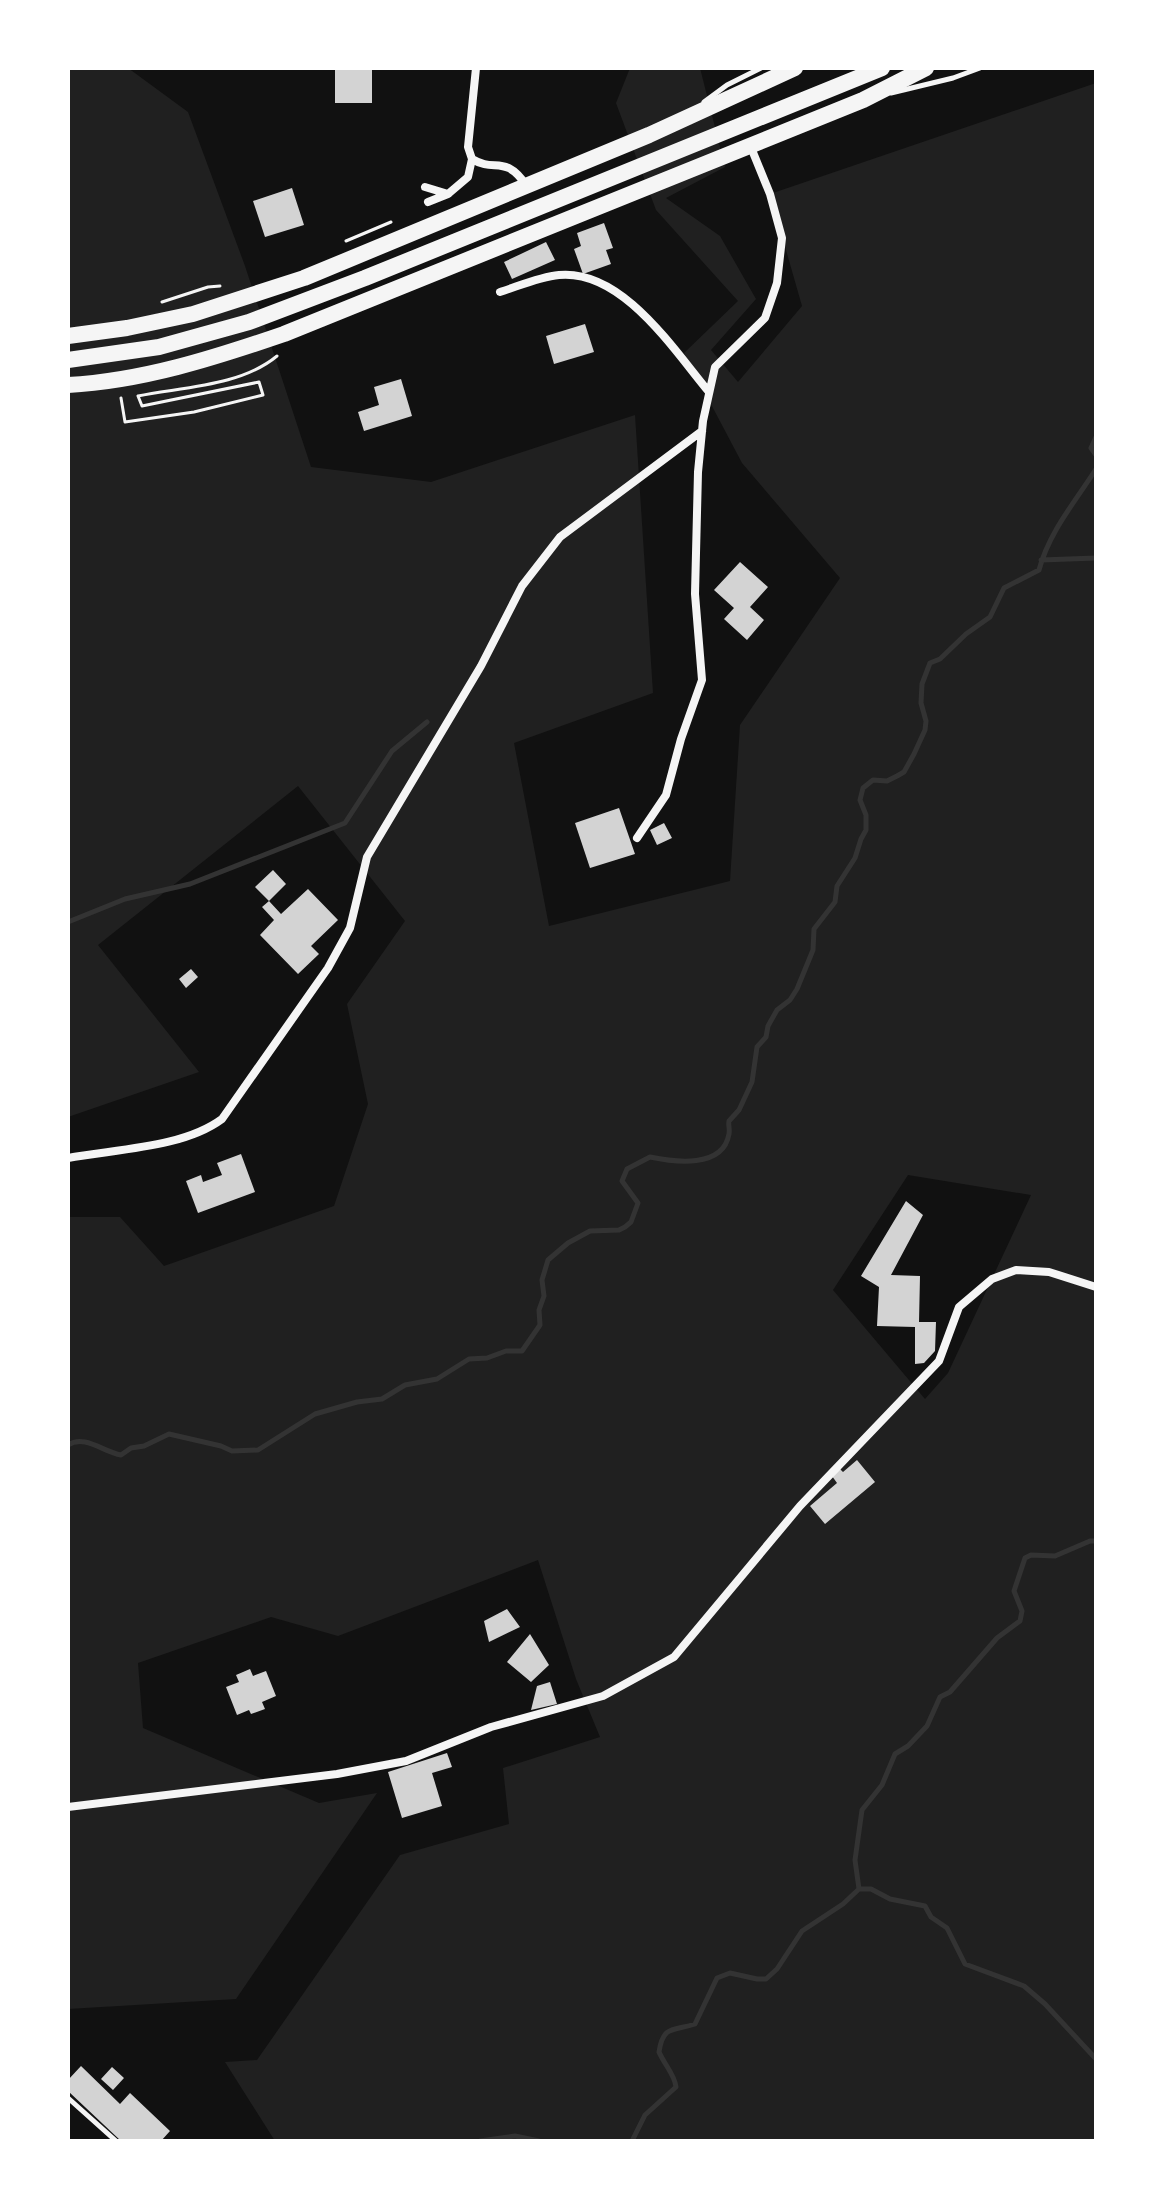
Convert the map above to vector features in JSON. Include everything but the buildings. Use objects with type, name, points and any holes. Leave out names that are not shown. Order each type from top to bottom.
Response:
[{"type":"main road","points":[[68,336],[193,314],[304,278],[527,186],[795,68]]},
{"type":"main road","points":[[68,360],[159,347],[249,322],[882,68]]},
{"type":"main road","points":[[68,385],[91,384],[191,364],[284,334],[863,100],[926,68]]},
{"type":"street","points":[[428,202],[448,194],[468,177],[472,159],[468,147],[476,68]]},
{"type":"street","points":[[637,838],[666,795],[681,739],[702,680],[695,594],[702,431],[715,367],[765,318],[777,283],[782,238],[770,194],[750,144]]},
{"type":"street","points":[[472,159],[481,165],[493,163],[512,168],[527,186]]},
{"type":"street","points":[[425,187],[448,194]]},
{"type":"street","points":[[500,292],[559,275],[599,281],[613,288],[635,307],[709,392]]},
{"type":"street","points":[[68,1158],[204,1132],[222,1119],[328,968],[350,928],[367,857],[481,666],[522,586],[560,537],[702,431]]},
{"type":"street","points":[[68,1807],[337,1774],[406,1761],[491,1727],[603,1696],[653,1672],[674,1657],[800,1506],[939,1361],[959,1307],[992,1279],[1016,1270],[1049,1272],[1096,1287]]},
{"type":"lane","points":[[681,120],[727,85],[761,68]]},
{"type":"lane","points":[[863,100],[953,78],[980,68]]},
{"type":"lane","points":[[68,2098],[116,2141]]},
{"type":"path","points":[[259,382],[142,406],[138,396],[229,379],[263,367],[281,352]]},
{"type":"shaded area","points":[[68,68],[128,68],[188,112],[245,266],[311,467],[431,482],[635,415],[653,693],[514,743],[549,926],[730,881],[740,725],[840,578],[742,463],[684,353],[738,301],[656,210],[616,103],[630,68],[700,68],[725,167],[666,198],[720,236],[756,299],[711,350],[738,382],[802,306],[770,194],[1096,83],[1096,2141],[275,2141],[225,2062],[257,2060],[400,1855],[509,1824],[503,1768],[600,1737],[576,1679],[538,1560],[338,1636],[271,1617],[138,1663],[143,1728],[319,1803],[377,1793],[236,1999],[68,2009],[68,1217],[120,1217],[164,1266],[334,1206],[368,1104],[347,1004],[405,921],[298,786],[98,945],[199,1072],[68,1117]],"holes":[[[908,1175],[1031,1195],[948,1373],[925,1399],[833,1290]]]},
{"type":"waterway","points":[[1096,437],[1091,448],[1096,455]]},
{"type":"waterway","points":[[68,1445],[87,1443],[121,1455],[131,1448],[144,1446],[169,1434],[232,1451],[258,1450],[315,1414],[357,1402],[382,1399],[405,1385],[437,1379],[469,1359],[522,1351],[540,1325],[539,1310],[544,1296],[542,1280],[548,1260],[568,1243],[590,1231],[619,1230],[631,1222],[638,1203],[622,1181],[627,1169],[650,1157],[684,1161],[708,1158],[725,1145],[729,1121],[739,1110],[752,1082],[757,1047],[766,1037],[777,1010],[790,1000],[797,989],[813,950],[814,929],[835,902],[837,886],[855,858],[866,830],[866,815],[860,800],[863,788],[873,780],[887,781],[904,772],[925,730],[922,684],[930,663],[940,659],[966,634],[990,617],[1004,588],[1039,570],[1056,530],[1096,469]]},
{"type":"waterway","points":[[1041,560],[1096,558]]},
{"type":"waterway","points":[[68,922],[125,899],[190,884],[345,823],[392,751],[427,722]]},
{"type":"waterway","points":[[859,1889],[855,1860],[862,1810],[882,1785],[895,1754],[908,1746],[927,1726],[940,1697],[950,1692],[997,1638],[1020,1621],[1022,1611],[1014,1591],[1025,1558],[1031,1555],[1055,1556],[1096,1541]]},
{"type":"waterway","points":[[632,2141],[645,2115],[676,2087],[659,2052],[667,2033],[695,2024],[717,1978],[730,1973],[766,1979],[777,1969],[802,1931],[843,1904],[859,1889],[871,1889],[890,1899],[925,1906],[931,1917],[947,1928],[965,1964],[1024,1986],[1096,2059]]},
{"type":"waterway","points":[[480,2141],[515,2136],[539,2141]]}]
